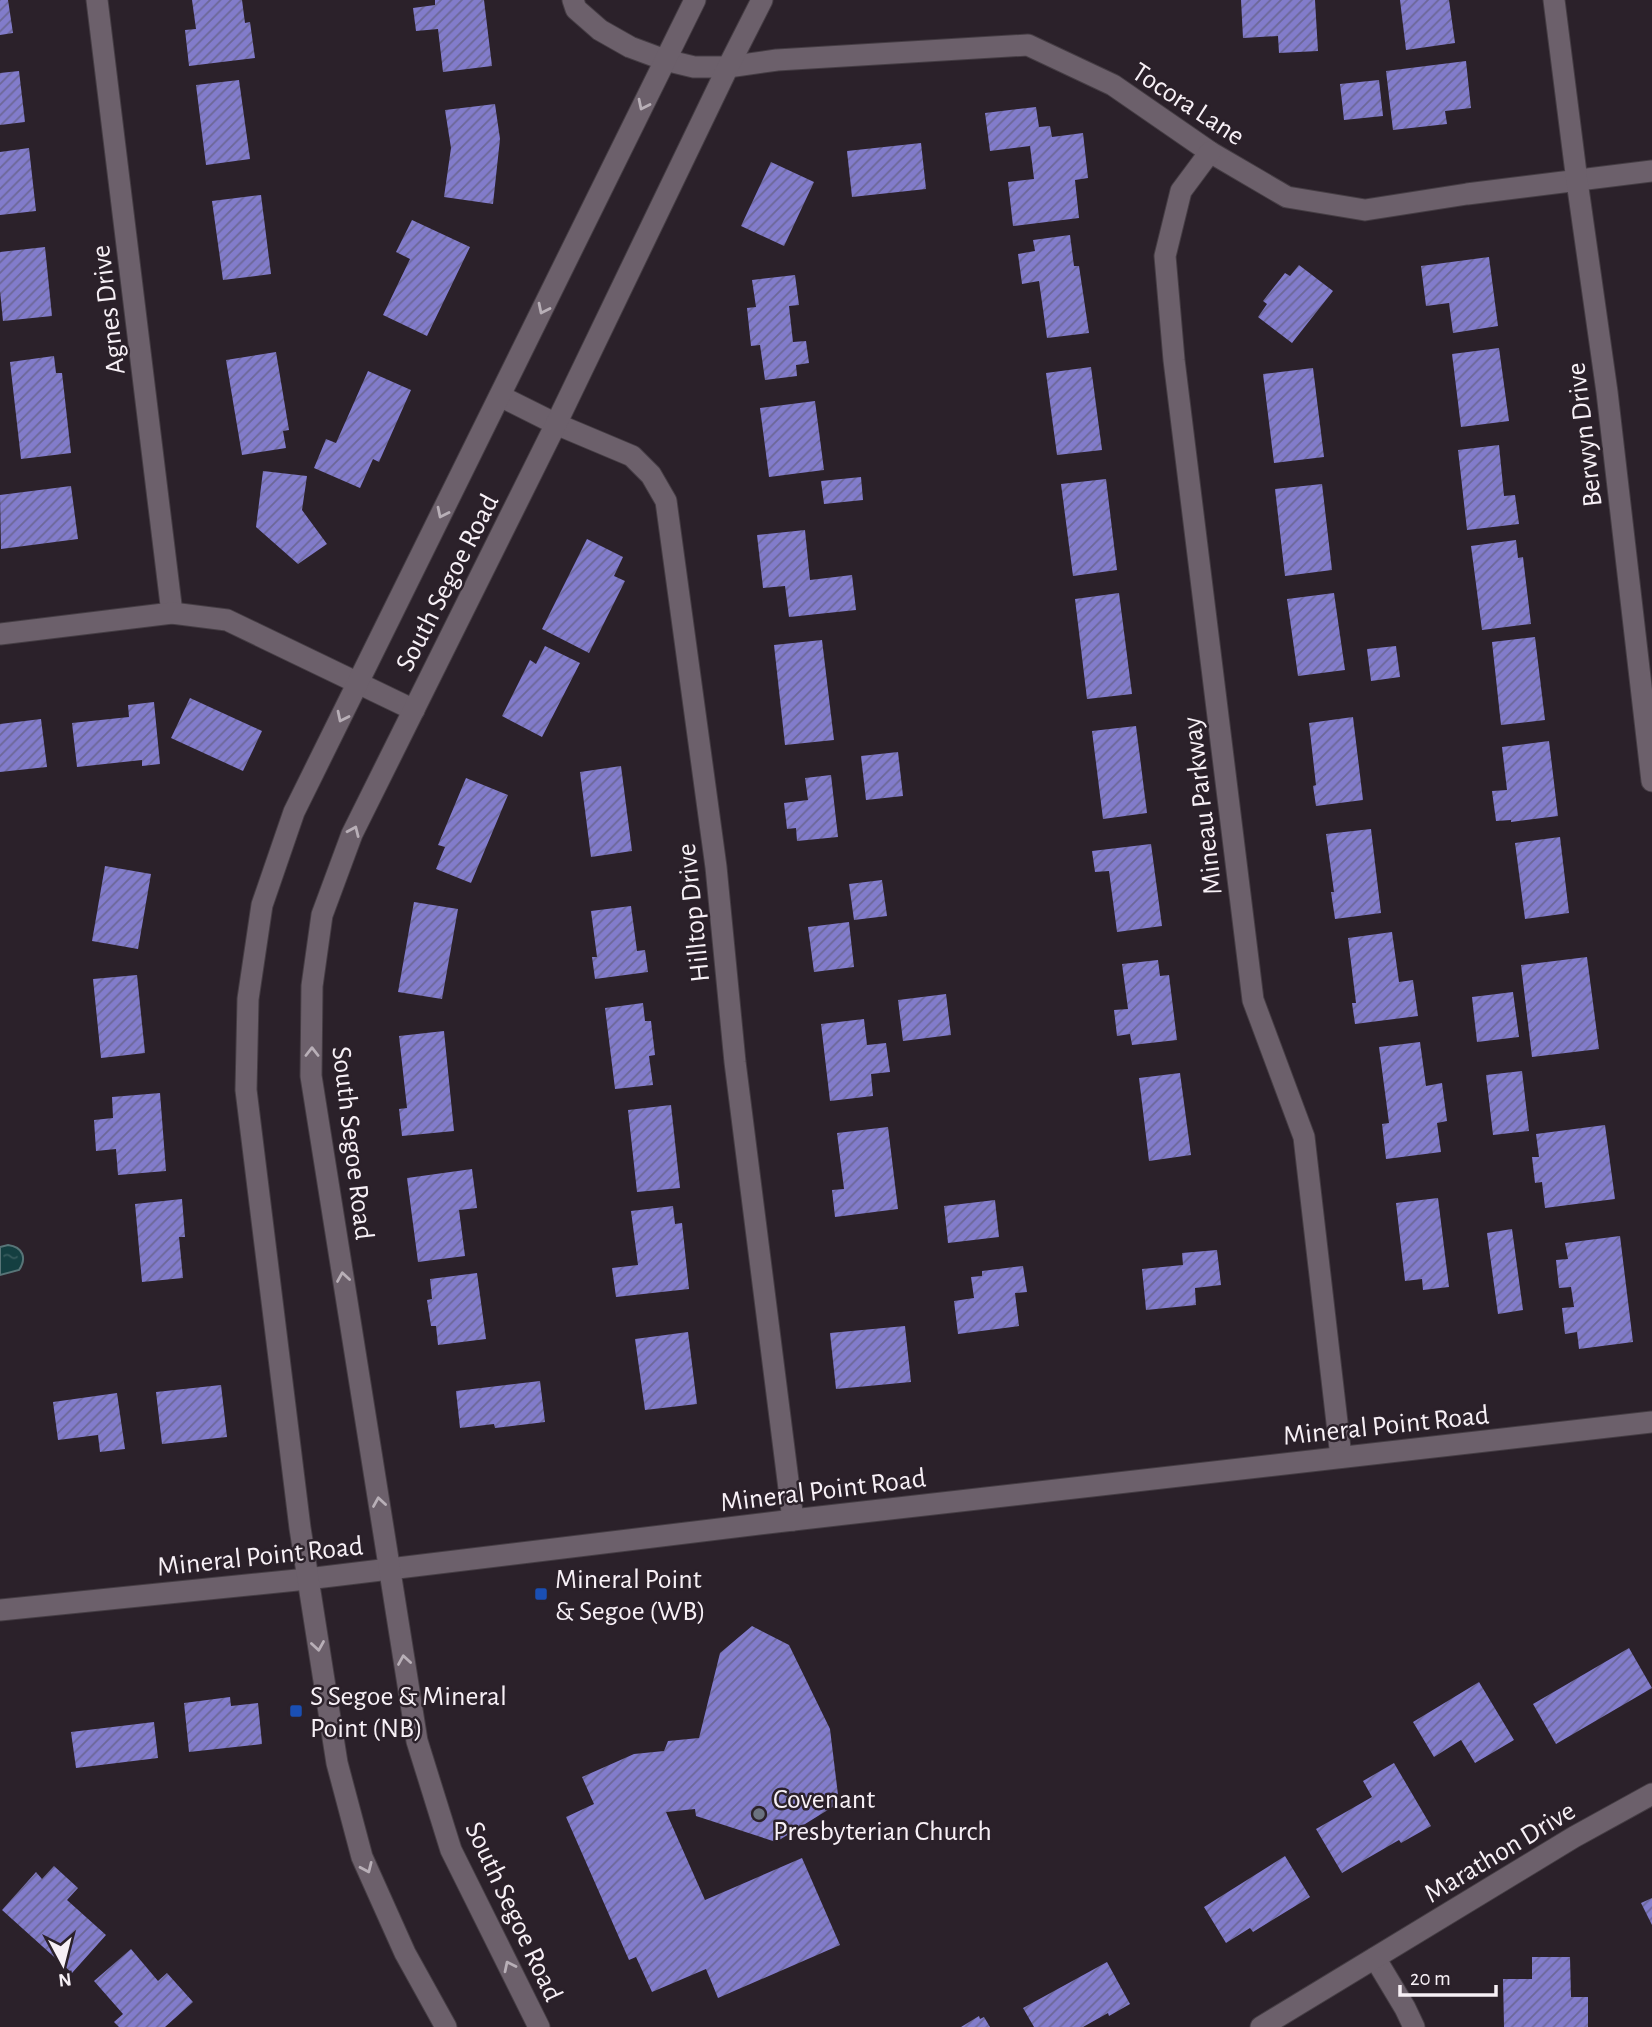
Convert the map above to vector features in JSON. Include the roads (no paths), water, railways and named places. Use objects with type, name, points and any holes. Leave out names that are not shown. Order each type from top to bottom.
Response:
[{"type":"street","name":"Agnes Drive","points":[[97,0],[172,613]]},
{"type":"street","points":[[573,0],[576,9],[600,30],[630,47],[665,60]]},
{"type":"street","name":"South Segoe Road","points":[[446,2027],[405,1952],[362,1857],[337,1763],[307,1579],[246,1090],[248,999],[262,905],[294,813],[695,0]]},
{"type":"street","name":"South Segoe Road","points":[[539,2027],[451,1850],[417,1741],[312,1076],[312,986],[322,915],[352,834],[556,424],[762,0]]},
{"type":"street","name":"Berwyn Drive","points":[[1554,0],[1607,392],[1642,618],[1652,781]]},
{"type":"street","name":"Tocora Lane","points":[[665,60],[694,66],[728,67],[778,60],[1028,45],[1113,85],[1210,152],[1287,197],[1365,210],[1467,194],[1652,171]]},
{"type":"street","name":"Mineau Parkway","points":[[1210,152],[1181,191],[1165,256],[1174,360],[1253,1000],[1304,1137],[1341,1457]]},
{"type":"street","name":"Hilltop Drive","points":[[500,396],[556,424],[632,456],[651,475],[666,501],[716,867],[735,1062],[793,1520]]},
{"type":"street","points":[[0,634],[172,613],[227,620],[414,710]]},
{"type":"street","name":"Mineral Point Road","points":[[0,1610],[307,1579],[793,1520],[1652,1422]]},
{"type":"street","name":"Marathon Drive","points":[[1273,2024],[1375,1958],[1652,1794]]},
{"type":"street","points":[[1375,1958],[1414,2027]]},
{"type":"water","points":[[8,1245],[20,1251],[23,1261],[19,1270],[0,1275],[0,1247]]},
{"type":"place","name":"Mineral Point & Segoe (WB)","points":[[541,1594]]},
{"type":"place","name":"S Segoe & Mineral Point (NB)","points":[[296,1711]]},
{"type":"place","name":"Covenant Presbyterian Church","points":[[759,1814]]}]
